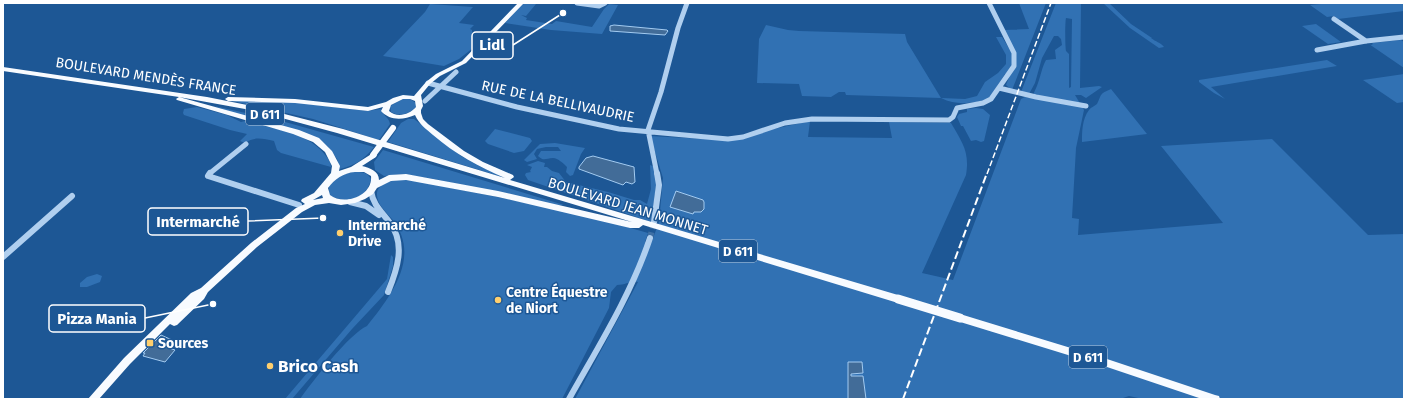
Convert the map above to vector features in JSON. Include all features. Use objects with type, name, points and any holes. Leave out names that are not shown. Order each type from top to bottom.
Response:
[{"type":"main road","points":[[518,3],[462,61],[435,73],[425,83],[418,100],[419,117],[423,123],[448,145],[469,159],[498,173],[574,199],[578,202]]},
{"type":"main road","points":[[172,93],[176,92],[227,99],[295,100],[368,109],[388,104],[395,99],[411,94],[441,73],[464,62],[521,3]]},
{"type":"main road","name":"BOULEVARD MENDÈS FRANCE","points":[[3,70],[153,92],[255,112],[375,143]]},
{"type":"main road","name":"BOULEVARD MENDÈS FRANCE","points":[[3,70],[172,93],[257,109],[375,143]]},
{"type":"main road","points":[[153,92],[158,95],[198,104],[311,138],[324,146],[331,155],[337,170],[334,177]]},
{"type":"main road","points":[[403,97],[410,97],[418,100]]},
{"type":"main road","points":[[388,104],[385,111],[394,121],[393,128]]},
{"type":"main road","points":[[254,245],[263,234],[299,205],[317,195],[324,188],[327,182],[334,177],[362,164],[373,155],[393,128],[406,116],[418,109]]},
{"type":"main road","points":[[391,116],[406,116]]},
{"type":"main road","name":"BOULEVARD JEAN MONNET","points":[[375,143],[578,202],[898,301]]},
{"type":"main road","name":"BOULEVARD JEAN MONNET","points":[[375,143],[639,225],[898,301]]},
{"type":"main road","points":[[371,172],[373,155]]},
{"type":"main road","points":[[351,170],[362,169],[371,172],[376,178],[373,188]]},
{"type":"main road","points":[[324,188],[324,195],[330,200],[338,203],[350,202],[362,198],[373,188],[389,178],[406,177],[498,194],[630,225],[639,225]]},
{"type":"main road","points":[[86,399],[149,340],[174,322],[201,297],[204,290],[254,245],[303,207],[313,203],[330,200]]},
{"type":"main road","name":"D 611","points":[[898,301],[1108,367],[1203,399]]},
{"type":"main road","name":"D 611","points":[[960,320],[1107,363],[1215,399]]},
{"type":"main road","points":[[93,399],[119,369]]},
{"type":"street","points":[[577,3],[599,6],[605,3]]},
{"type":"street","points":[[654,222],[660,185],[648,132],[661,92],[680,20],[687,3]]},
{"type":"street","points":[[989,3],[1014,53],[1015,60],[1014,66],[999,88],[1036,97],[1086,106]]},
{"type":"street","points":[[1334,19],[1366,41]]},
{"type":"street","points":[[1317,50],[1366,41],[1404,37]]},
{"type":"street","points":[[426,100],[456,72]]},
{"type":"street","name":"RUE DE LA BELLIVAUDRIE","points":[[425,83],[570,119],[619,129],[733,139],[785,123],[812,119],[952,119],[957,108],[983,103],[991,99],[999,88]]},
{"type":"street","points":[[246,144],[208,176],[299,205]]},
{"type":"street","points":[[373,188],[374,203],[393,227],[399,245],[397,268],[388,292]]},
{"type":"street","points":[[3,257],[72,196]]},
{"type":"street","points":[[350,202],[366,206],[384,217]]},
{"type":"street","points":[[569,399],[631,286],[642,262],[650,238]]},
{"type":"shaded area","points":[[523,3],[540,3],[536,4],[526,16],[521,15],[527,18],[526,20],[552,24],[556,21],[592,27],[609,4],[618,5],[602,34],[551,30],[505,23]]},
{"type":"shaded area","points":[[1019,3],[1046,3],[1012,90],[1006,85],[1010,75],[1005,74],[988,100],[958,103],[941,98],[965,99],[977,96],[985,82],[998,73],[1006,64],[1006,55],[996,37],[1002,37],[1012,53],[1004,30],[1029,29]]},
{"type":"shaded area","points":[[1056,3],[1081,3],[1080,88],[1102,87],[1086,98],[1081,95],[1075,95],[1084,110],[1076,148],[1072,218],[1079,219],[1078,235],[1223,223],[1161,146],[1272,139],[1368,235],[1404,234],[1404,399],[1143,399],[1129,396],[1120,399],[575,399],[638,282],[635,282],[617,285],[611,292],[609,308],[562,399],[300,399],[341,348],[360,330],[367,326],[385,302],[400,275],[404,261],[404,247],[401,233],[382,207],[377,197],[378,190],[385,183],[398,180],[423,182],[558,210],[648,233],[645,242],[652,241],[659,222],[663,178],[650,136],[724,140],[810,121],[808,137],[892,138],[889,122],[951,123],[962,142],[966,153],[966,175],[922,273],[953,280],[1021,99],[1025,97],[1039,99],[1033,96],[1033,94],[1038,85],[1046,60],[1056,59],[1055,50],[1062,45],[1061,39],[1058,36],[1054,36],[1042,58],[1035,83],[1029,94],[1021,92]],"holes":[[[1066,18],[1072,19],[1071,87],[1069,88],[1069,54],[1066,51],[1065,24]]]},
{"type":"shaded area","points":[[1103,3],[1109,3],[1131,24],[1164,47],[1159,48],[1130,28]]},
{"type":"shaded area","points":[[1331,3],[1404,3],[1404,11],[1338,19],[1334,16],[1327,17],[1310,5]]},
{"type":"shaded area","points":[[430,4],[473,7],[459,23],[474,25],[470,29],[472,30],[472,33],[485,34],[473,48],[459,59],[444,66],[383,56],[425,12]]},
{"type":"shaded area","points":[[1316,24],[1341,42],[1328,44],[1302,26]]},
{"type":"shaded area","points":[[614,25],[668,31],[665,35],[610,31],[610,26]]},
{"type":"shaded area","points":[[766,25],[799,31],[905,34],[907,42],[941,98],[846,95],[845,92],[839,92],[831,97],[802,96],[799,84],[757,83],[759,39]]},
{"type":"shaded area","points":[[1401,40],[1404,42],[1404,68],[1369,44],[1371,45],[1373,44],[1372,43]]},
{"type":"shaded area","points":[[1327,60],[1337,66],[1211,87],[1225,99],[1199,82],[1199,80]]},
{"type":"shaded area","points":[[1404,74],[1404,102],[1397,103],[1363,80]]},
{"type":"shaded area","points":[[1111,89],[1147,134],[1082,142],[1085,117],[1090,109],[1097,104],[1100,96]]},
{"type":"shaded area","points":[[403,99],[410,99],[416,103],[416,107],[404,114],[394,114],[391,112],[390,106]]},
{"type":"shaded area","points":[[228,100],[293,102],[367,111],[381,109],[390,124],[379,140],[313,119]]},
{"type":"shaded area","points":[[214,106],[278,120],[374,147],[359,161],[340,169],[337,159],[327,146]]},
{"type":"shaded area","points":[[197,107],[227,115],[241,122],[245,121],[300,136],[319,148],[328,159],[331,167],[281,153],[277,150],[274,141],[252,139],[245,143],[240,141],[247,134],[184,115],[184,109]]},
{"type":"shaded area","points":[[967,109],[983,109],[990,115],[984,141],[981,142],[976,140],[971,141],[957,117],[959,114],[967,112]]},
{"type":"shaded area","points":[[408,119],[414,119],[461,156],[481,167],[509,179],[388,142],[401,123]]},
{"type":"shaded area","points":[[495,129],[530,138],[532,141],[524,151],[514,153],[488,144],[485,141]]},
{"type":"shaded area","points":[[555,143],[585,148],[581,154],[573,175],[570,176],[566,172],[567,167],[561,161],[553,158],[544,159],[538,156],[541,151],[561,151],[558,147],[537,149],[534,154],[537,159],[527,162],[524,160],[540,144]]},
{"type":"shaded area","points":[[383,150],[564,205],[557,205],[434,179],[402,174],[384,176],[375,170],[374,162]]},
{"type":"shaded area","points":[[593,156],[634,167],[635,182],[632,184],[626,182],[623,185],[579,169],[586,158]]},
{"type":"shaded area","points":[[538,161],[545,163],[544,167],[559,173],[566,182],[634,200],[640,200],[647,204],[651,189],[650,165],[655,167],[657,179],[651,222],[528,180],[525,175],[526,173],[531,172],[532,167],[527,165]]},
{"type":"shaded area","points":[[352,172],[363,172],[371,179],[369,186],[361,195],[349,200],[343,200],[329,195],[329,186],[338,176]]},
{"type":"shaded area","points":[[676,191],[703,200],[704,209],[701,212],[694,212],[693,214],[670,207]]},
{"type":"shaded area","points":[[391,255],[393,257],[393,266],[384,295],[352,329],[292,399],[285,399],[387,279]]},
{"type":"shaded area","points":[[97,274],[102,276],[100,282],[87,287],[80,287],[80,283],[87,277]]},
{"type":"shaded area","points":[[161,335],[172,340],[166,347],[175,350],[165,362],[143,356],[145,353],[143,353]]},
{"type":"shaded area","points":[[848,362],[862,362],[863,373],[851,374],[851,376],[863,376],[866,399],[848,399]]},
{"type":"tunnel","points":[[650,238],[654,222]]},
{"type":"railway","points":[[987,174],[1051,3]]},
{"type":"railway","points":[[903,399],[987,173]]},
{"type":"place","name":"Lidl","points":[[563,13]]},
{"type":"place","name":"Intermarché","points":[[323,218]]},
{"type":"place","name":"Intermarché Drive","points":[[340,233]]},
{"type":"place","name":"Centre Équestre de Niort","points":[[498,300]]},
{"type":"place","name":"Pizza Mania","points":[[213,304]]},
{"type":"place","name":"Sources","points":[[150,343]]},
{"type":"place","name":"Brico Cash","points":[[270,366]]}]
